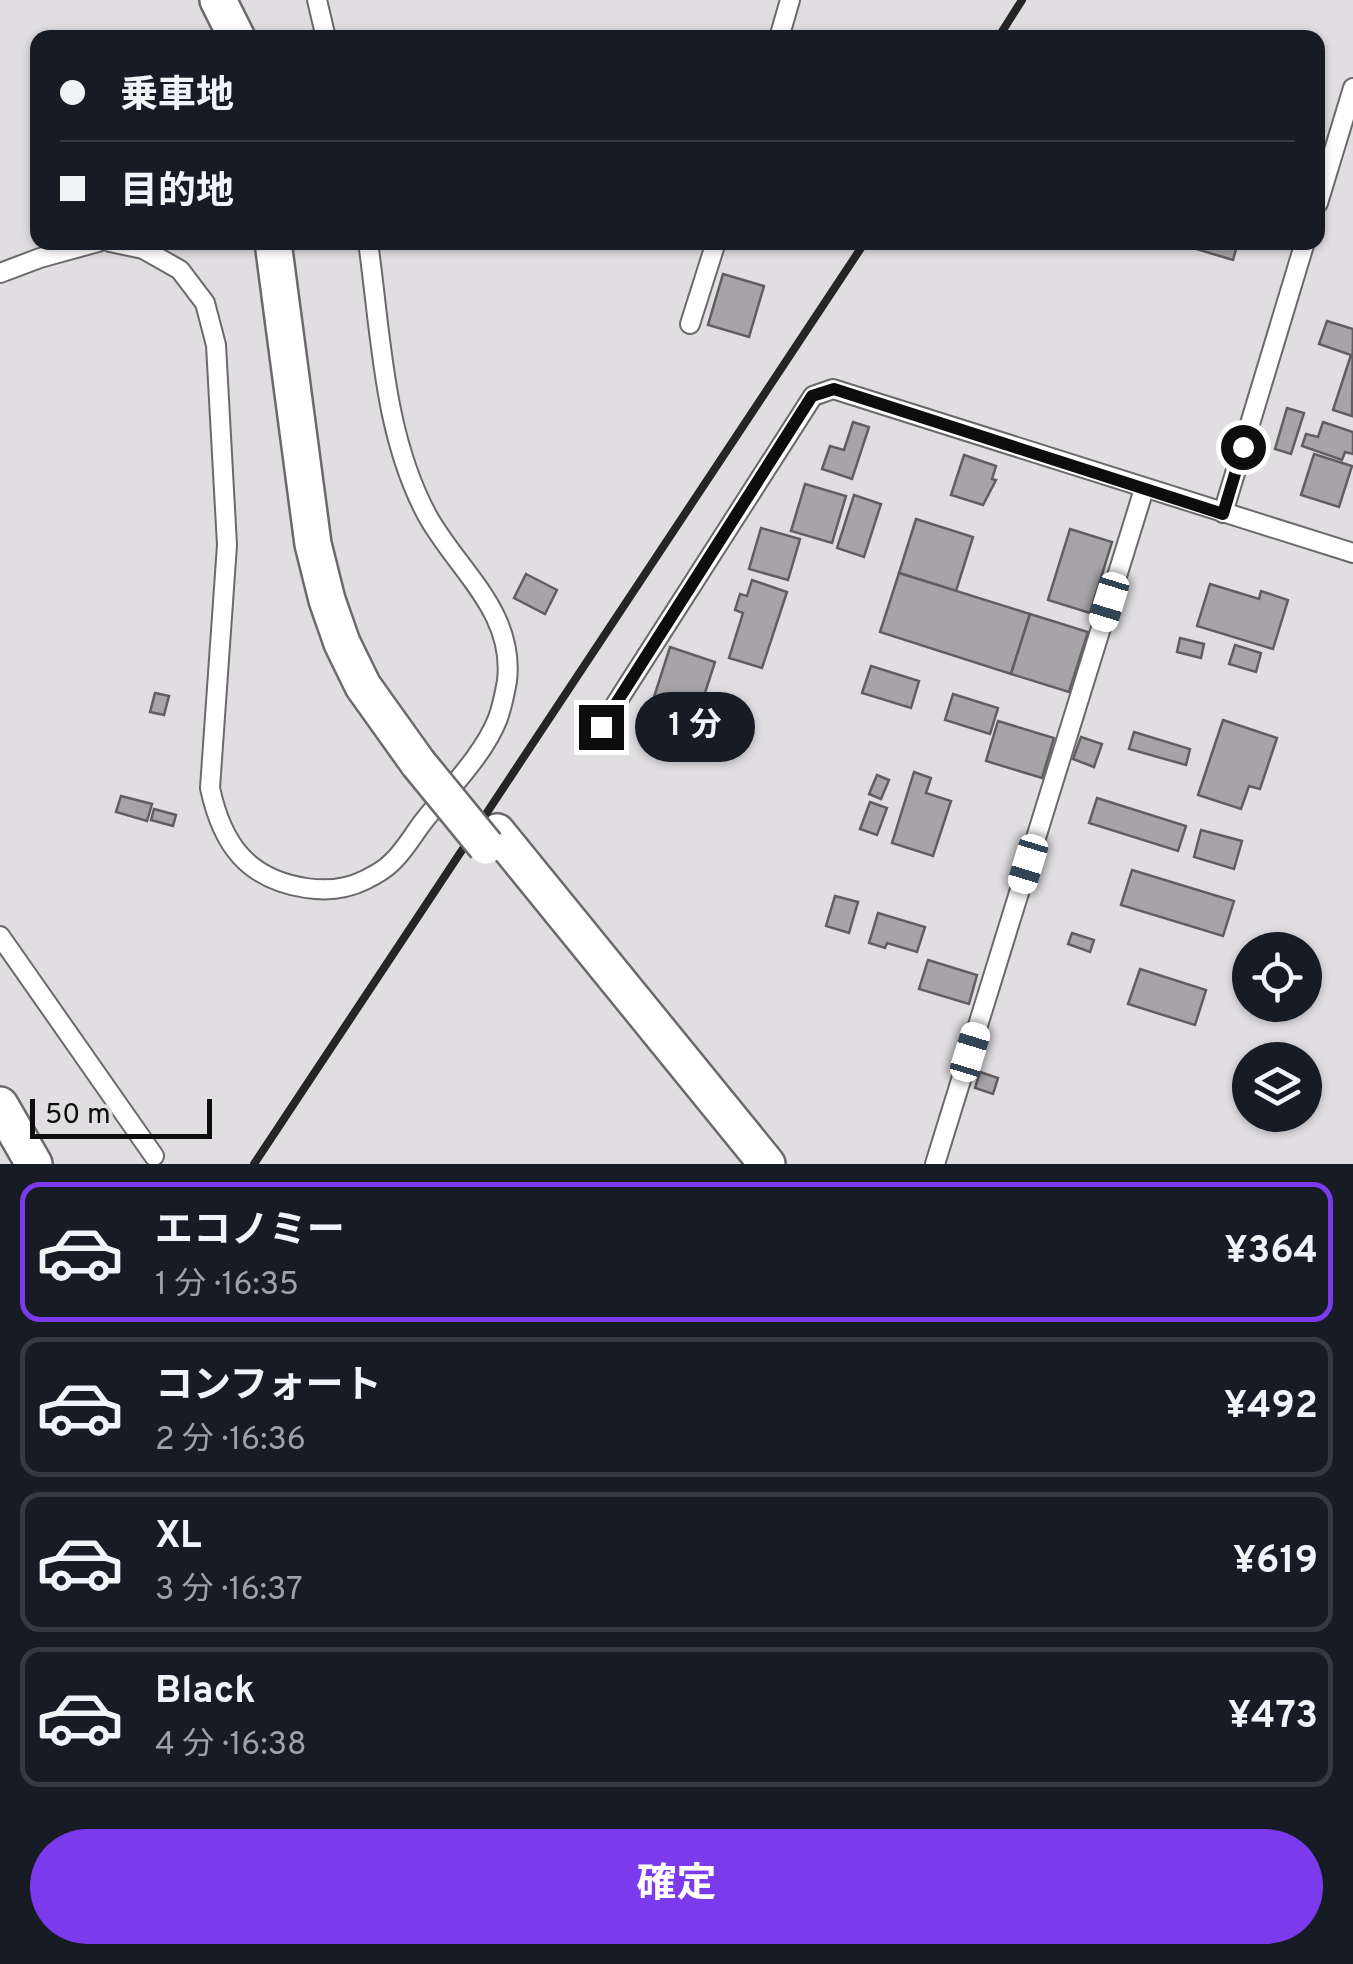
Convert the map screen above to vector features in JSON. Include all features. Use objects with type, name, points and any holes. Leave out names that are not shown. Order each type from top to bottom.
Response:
[{"type":"highway","points":[[218,0],[233,30]]},
{"type":"highway","points":[[238,0],[251,30]]},
{"type":"highway","points":[[273,250],[313,544],[342,642],[363,686],[491,839],[746,1164]]},
{"type":"highway","points":[[291,250],[329,544],[359,636],[425,758]]},
{"type":"highway","points":[[491,839],[767,1164]]},
{"type":"highway","points":[[0,1105],[31,1164]]},
{"type":"highway","points":[[0,1127],[31,1164]]},
{"type":"street","points":[[317,0],[324,30]]},
{"type":"street","points":[[781,30],[790,0]]},
{"type":"street","points":[[1325,180],[1353,88]]},
{"type":"street","points":[[0,273],[69,250]]},
{"type":"street","points":[[145,250],[180,270],[205,303],[216,345],[227,546],[210,788],[215,814],[248,866],[280,884],[318,890],[355,884],[392,863],[498,719],[507,682],[508,652],[498,618],[428,516],[398,450],[369,250]]},
{"type":"street","points":[[690,324],[713,250]]},
{"type":"street","points":[[1223,514],[1303,250]]},
{"type":"street","points":[[601,727],[812,396],[834,389],[1353,553]]},
{"type":"street","points":[[935,1164],[1144,489]]},
{"type":"street","points":[[0,936],[154,1156]]},
{"type":"building","points":[[1200,250],[1236,250],[1233,260]]},
{"type":"building","points":[[723,274],[764,286],[749,337],[708,325]]},
{"type":"building","points":[[1327,321],[1353,329],[1352,416],[1333,410],[1351,355],[1319,344]]},
{"type":"building","points":[[1287,408],[1304,413],[1291,454],[1275,449]]},
{"type":"building","points":[[853,422],[869,427],[852,479],[822,469],[830,446],[844,450]]},
{"type":"building","points":[[1323,422],[1353,432],[1353,454],[1345,452],[1342,460],[1302,446],[1306,434],[1318,437]]},
{"type":"building","points":[[1314,454],[1352,466],[1339,507],[1301,495]]},
{"type":"building","points":[[964,455],[996,466],[992,479],[996,480],[983,505],[951,495]]},
{"type":"building","points":[[805,484],[846,496],[832,543],[791,531]]},
{"type":"building","points":[[854,495],[881,504],[864,557],[837,548]]},
{"type":"building","points":[[916,519],[973,537],[956,591],[899,573]]},
{"type":"building","points":[[761,528],[800,539],[788,580],[749,569]]},
{"type":"building","points":[[1070,529],[1112,542],[1090,613],[1048,600]]},
{"type":"building","points":[[899,573],[1030,614],[1011,674],[880,632]]},
{"type":"building","points":[[526,574],[557,590],[545,614],[514,598]]},
{"type":"building","points":[[752,580],[787,592],[762,668],[729,658],[743,613],[735,610],[740,594],[747,596]]},
{"type":"building","points":[[1210,584],[1259,599],[1261,591],[1288,600],[1273,649],[1197,626]]},
{"type":"building","points":[[1030,614],[1088,632],[1069,692],[1011,674]]},
{"type":"building","points":[[1180,638],[1204,644],[1201,658],[1177,652]]},
{"type":"building","points":[[1235,645],[1261,653],[1256,672],[1229,664]]},
{"type":"building","points":[[670,647],[715,662],[690,739],[645,725]]},
{"type":"building","points":[[871,666],[919,681],[911,708],[862,693]]},
{"type":"building","points":[[155,693],[169,696],[164,715],[150,712]]},
{"type":"building","points":[[953,694],[998,708],[990,734],[945,720]]},
{"type":"building","points":[[1223,720],[1277,738],[1260,789],[1249,786],[1241,809],[1198,795]]},
{"type":"building","points":[[998,721],[1054,738],[1042,778],[986,761]]},
{"type":"building","points":[[1134,732],[1190,749],[1186,765],[1129,749]]},
{"type":"building","points":[[1081,737],[1102,744],[1094,767],[1073,759]]},
{"type":"building","points":[[914,772],[931,778],[926,793],[951,801],[933,856],[892,843]]},
{"type":"building","points":[[877,775],[889,780],[881,799],[869,794]]},
{"type":"building","points":[[121,796],[152,804],[147,821],[116,812]]},
{"type":"building","points":[[1097,798],[1186,826],[1178,851],[1089,823]]},
{"type":"building","points":[[870,802],[887,808],[877,835],[860,829]]},
{"type":"building","points":[[154,809],[176,815],[173,826],[151,820]]},
{"type":"building","points":[[1201,830],[1242,841],[1234,869],[1194,857]]},
{"type":"building","points":[[1132,870],[1234,901],[1223,936],[1121,905]]},
{"type":"building","points":[[835,896],[858,902],[849,933],[826,926]]},
{"type":"building","points":[[878,913],[925,927],[917,952],[887,943],[885,948],[869,943]]},
{"type":"building","points":[[1072,933],[1094,940],[1090,952],[1068,944]]},
{"type":"building","points":[[928,960],[977,975],[969,1004],[919,989]]},
{"type":"building","points":[[1140,969],[1206,990],[1195,1025],[1128,1004]]},
{"type":"building","points":[[980,1072],[998,1078],[993,1094],[975,1088]]},
{"type":"railway","points":[[1003,30],[1022,0]]},
{"type":"railway","points":[[254,1164],[860,250]]},
{"type":"route","points":[[601,727],[812,396],[834,389],[1223,514],[1243,447]]}]
